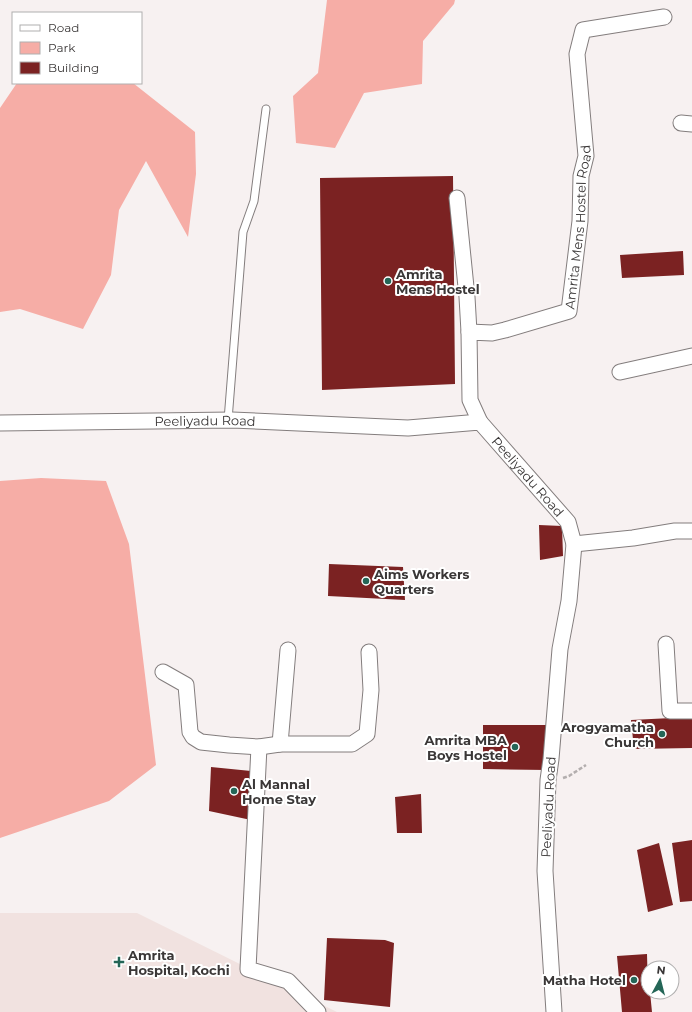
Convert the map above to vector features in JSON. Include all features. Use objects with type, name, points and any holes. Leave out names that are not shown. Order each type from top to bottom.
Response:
[{"type":"street","name":"Amrita Mens Hostel Road","points":[[469,332],[492,333],[569,311],[580,222],[581,176],[586,156],[577,54],[584,30],[664,17]]},
{"type":"street","points":[[457,198],[467,297],[470,400],[480,422]]},
{"type":"street","points":[[620,372],[692,356]]},
{"type":"street","name":"Peeliyadu Road","points":[[0,423],[228,420],[408,428],[480,422],[568,522],[574,544],[569,601],[560,649],[548,782],[545,871],[554,1012]]},
{"type":"street","points":[[574,544],[633,538],[675,531],[692,531]]},
{"type":"street","points":[[666,644],[670,711],[692,711]]},
{"type":"street","points":[[280,744],[288,650]]},
{"type":"street","points":[[163,672],[186,685],[190,732],[193,737],[201,742],[259,747],[280,744],[352,744],[367,734],[371,690],[370,652]]},
{"type":"street","points":[[259,747],[248,969],[288,981],[318,1012]]},
{"type":"lane","points":[[228,420],[243,232],[254,202],[266,109]]},
{"type":"path","points":[[548,782],[569,776],[586,765]]},
{"type":"shaded area","name":"Amrita Hospital, Kochi","points":[[0,913],[137,913],[337,1012],[0,1012]]},
{"type":"green space","points":[[327,0],[455,0],[454,4],[423,41],[422,84],[364,93],[335,148],[296,143],[293,96],[318,73]]},
{"type":"green space","points":[[16,84],[134,84],[195,132],[196,174],[188,237],[146,161],[119,210],[111,275],[83,329],[20,309],[0,312],[0,108]]},
{"type":"green space","points":[[41,478],[106,481],[129,544],[156,765],[109,801],[0,838],[0,481]]},
{"type":"building","name":"Amrita Mens Hostel","points":[[453,176],[455,384],[322,390],[320,178]]},
{"type":"building","points":[[683,251],[684,275],[622,278],[620,255]]},
{"type":"building","points":[[539,525],[562,526],[563,556],[540,560]]},
{"type":"building","name":"Aims Workers Quarters","points":[[329,564],[403,567],[405,600],[328,596]]},
{"type":"building","name":"Arogyamatha Church","points":[[692,717],[692,748],[634,749],[631,720]]},
{"type":"building","name":"Amrita MBA Boys Hostel","points":[[483,725],[548,725],[547,770],[483,769]]},
{"type":"building","name":"Al Mannal Home Stay","points":[[211,767],[261,772],[251,820],[209,811]]},
{"type":"building","points":[[421,794],[422,833],[397,833],[395,797]]},
{"type":"building","points":[[692,840],[692,901],[680,902],[672,843]]},
{"type":"building","points":[[659,843],[673,905],[648,912],[637,850]]},
{"type":"building","points":[[327,938],[385,940],[394,943],[390,1007],[324,1000]]},
{"type":"building","name":"Matha Hotel","points":[[647,954],[647,960],[640,960],[640,1000],[651,1000],[652,1012],[622,1012],[617,956]]},
{"type":"place","name":"Amrita Mens Hostel","points":[[388,281]]},
{"type":"place","name":"Aims Workers Quarters","points":[[366,581]]},
{"type":"place","name":"Arogyamatha Church","points":[[662,734]]},
{"type":"place","name":"Amrita MBA Boys Hostel","points":[[515,747]]},
{"type":"place","name":"Al Mannal Home Stay","points":[[234,791]]},
{"type":"place","name":"Amrita Hospital, Kochi","points":[[119,962]]},
{"type":"place","name":"Matha Hotel","points":[[634,980]]}]
